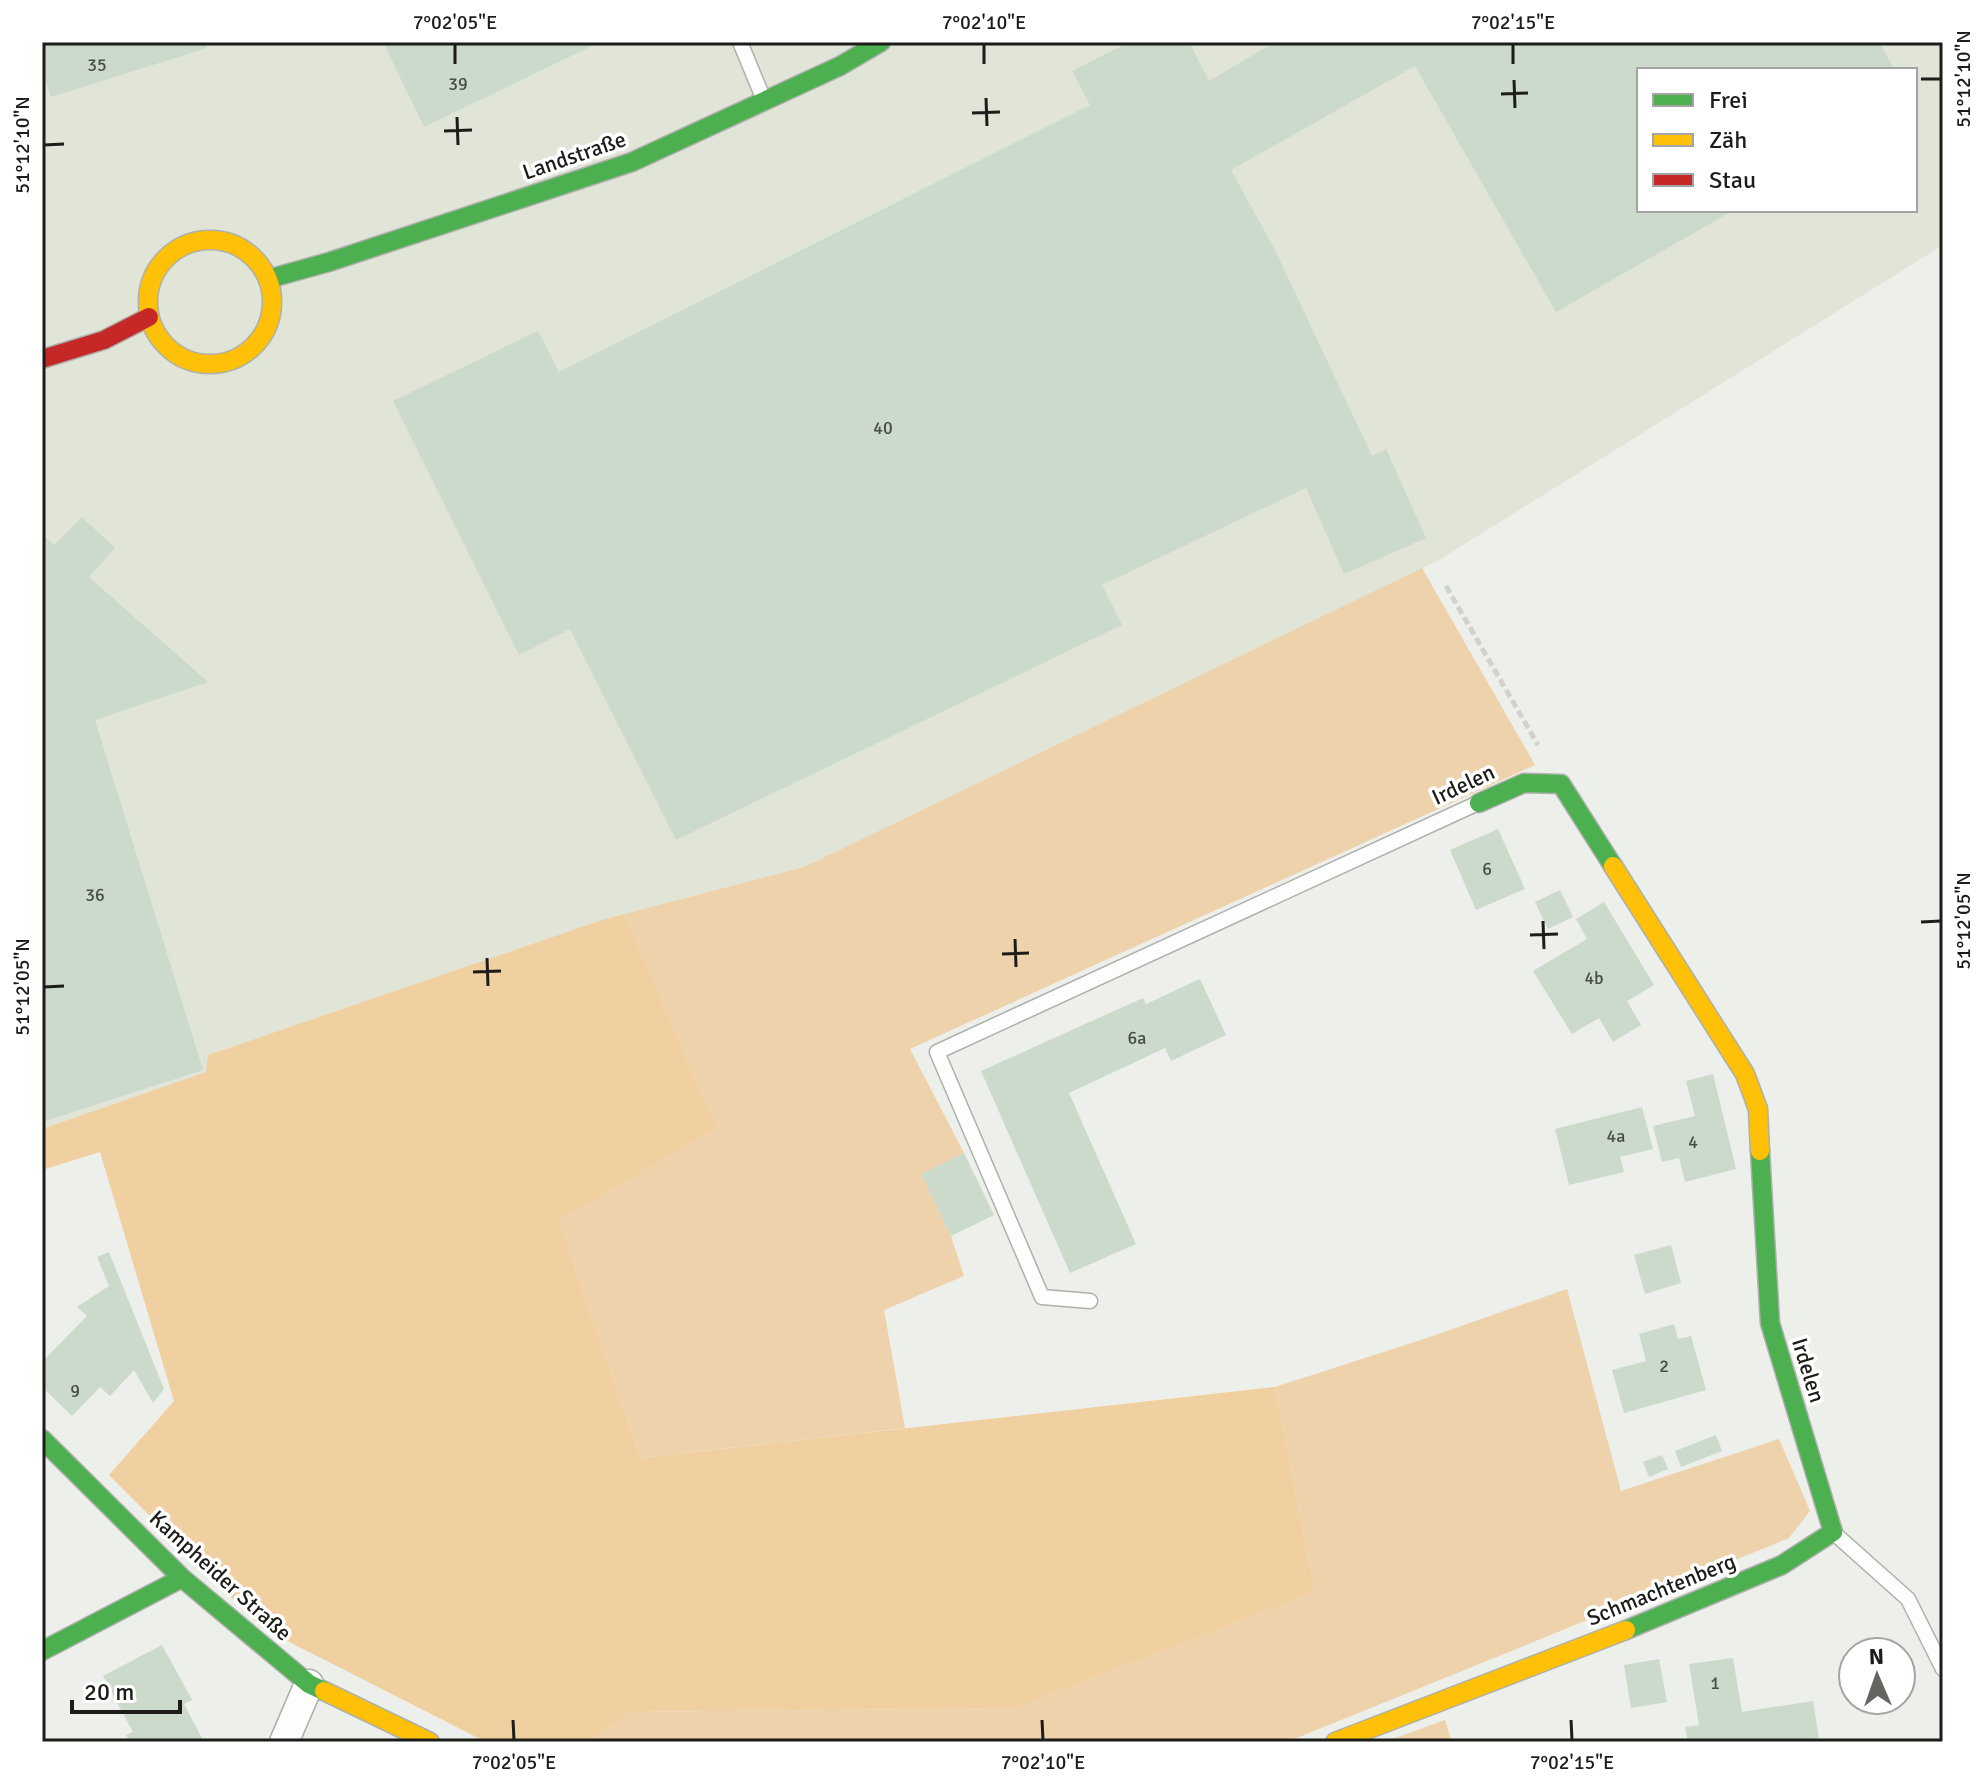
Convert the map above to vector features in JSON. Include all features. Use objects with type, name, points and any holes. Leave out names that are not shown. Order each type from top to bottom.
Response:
[{"type":"street","name":"Landstraße","points":[[268,279],[329,262],[632,162],[840,66],[881,42]]},
{"type":"street","points":[[210,239],[237,246],[259,263],[268,279],[272,299],[270,319],[262,337],[248,352],[230,362],[202,364],[171,351],[157,336],[149,317],[147,298],[151,280],[160,263],[174,250],[191,242],[210,239]]},
{"type":"street","points":[[42,359],[104,340],[149,317]]},
{"type":"street","name":"Irdelen","points":[[1479,803],[1524,783],[1561,784],[1745,1074],[1758,1109],[1770,1323],[1833,1532]]},
{"type":"street","name":"Kampheider Straße","points":[[42,1439],[182,1578],[309,1684],[430,1742]]},
{"type":"street","name":"Schmachtenberg","points":[[1335,1742],[1636,1626],[1782,1565],[1833,1532]]},
{"type":"street","points":[[42,1651],[182,1578]]},
{"type":"street","points":[[284,1742],[309,1684]]},
{"type":"lane","points":[[740,42],[764,100]]},
{"type":"lane","name":"Irdelen","points":[[1090,1301],[1042,1297],[937,1052],[1479,803]]},
{"type":"lane","points":[[1833,1532],[1908,1599],[1943,1669]]},
{"type":"path","points":[[1446,586],[1561,784]]},
{"type":"shaded area","points":[[42,42],[1943,42],[1943,245],[1439,560],[804,867],[599,921],[234,1046],[208,1055],[207,1072],[42,1129]]},
{"type":"shaded area","points":[[1422,568],[1535,765],[910,1049],[964,1153],[921,1174],[951,1236],[964,1276],[884,1310],[905,1428],[640,1458],[559,1221],[717,1128],[624,914],[804,867]]},
{"type":"shaded area","points":[[624,914],[717,1128],[559,1221],[640,1458],[1275,1387],[1315,1592],[1016,1708],[629,1712],[590,1742],[486,1742],[262,1628],[109,1475],[174,1401],[100,1152],[42,1170],[42,1129],[206,1072],[208,1055]]},
{"type":"shaded area","points":[[1567,1289],[1621,1491],[1779,1439],[1810,1511],[1789,1538],[1287,1742],[590,1742],[629,1712],[1016,1708],[1315,1592],[1275,1387]]},
{"type":"shaded area","points":[[1445,1720],[1452,1742],[1384,1742]]},
{"type":"building","points":[[42,42],[205,42],[207,48],[51,97],[46,82],[42,84]]},
{"type":"building","points":[[383,42],[600,42],[424,127]]},
{"type":"building","points":[[1129,42],[1189,42],[1209,81],[1275,42],[1879,42],[1894,68],[1637,68],[1637,212],[1731,212],[1556,312],[1415,66],[1231,170],[1275,250],[1372,456],[1386,449],[1426,538],[1344,574],[1306,488],[1102,585],[1122,625],[676,840],[570,629],[519,655],[393,401],[538,331],[559,372],[1090,105],[1072,71]]},
{"type":"building","points":[[82,517],[115,548],[89,577],[208,682],[95,720],[203,1070],[42,1122],[42,534],[54,545]]},
{"type":"building","points":[[1498,829],[1525,889],[1476,910],[1450,850]]},
{"type":"building","points":[[1560,890],[1573,917],[1548,929],[1535,902]]},
{"type":"building","points":[[1604,902],[1654,985],[1627,1001],[1641,1025],[1613,1042],[1599,1018],[1572,1034],[1533,971],[1587,939],[1576,919]]},
{"type":"building","points":[[1200,979],[1226,1035],[1171,1061],[1165,1048],[1069,1093],[1136,1244],[1070,1273],[981,1071],[1143,998],[1146,1004]]},
{"type":"building","points":[[1713,1074],[1736,1169],[1685,1182],[1679,1158],[1662,1162],[1653,1126],[1695,1116],[1686,1081]]},
{"type":"building","points":[[1642,1107],[1653,1149],[1620,1157],[1624,1172],[1569,1185],[1555,1129]]},
{"type":"building","points":[[964,1153],[994,1215],[951,1236],[921,1174]]},
{"type":"building","points":[[1671,1245],[1681,1283],[1645,1294],[1634,1255]]},
{"type":"building","points":[[109,1252],[164,1389],[153,1403],[134,1370],[110,1396],[100,1387],[72,1416],[42,1387],[42,1362],[87,1316],[77,1307],[109,1286],[97,1257]]},
{"type":"building","points":[[1674,1324],[1678,1339],[1691,1336],[1706,1390],[1624,1413],[1612,1370],[1646,1361],[1639,1334]]},
{"type":"building","points":[[1716,1435],[1722,1451],[1681,1467],[1675,1451]]},
{"type":"building","points":[[1662,1455],[1668,1469],[1649,1477],[1643,1462]]},
{"type":"building","points":[[162,1645],[192,1700],[184,1704],[204,1742],[130,1742],[126,1735],[133,1732],[103,1676]]},
{"type":"building","points":[[1733,1658],[1742,1712],[1813,1701],[1819,1738],[1793,1742],[1688,1742],[1685,1727],[1699,1725],[1689,1664]]},
{"type":"building","points":[[1659,1659],[1667,1702],[1631,1708],[1624,1665]]},
{"type":"traffic: fast","points":[[268,279],[329,262],[632,162],[840,66],[881,42]]},
{"type":"traffic: fast","points":[[1479,803],[1524,783],[1561,784],[1613,866]]},
{"type":"traffic: fast","points":[[1626,1630],[1782,1565],[1833,1532],[1770,1323],[1760,1151]]},
{"type":"traffic: fast","points":[[42,1439],[182,1578],[309,1684],[324,1691]]},
{"type":"traffic: fast","points":[[42,1651],[182,1578]]},
{"type":"traffic: slow","points":[[210,240],[234,244],[254,258],[268,278],[272,302],[268,326],[254,346],[234,360],[210,364],[186,360],[166,346],[152,326],[148,302],[152,278],[166,258],[186,244],[210,240]]},
{"type":"traffic: slow","points":[[1613,866],[1745,1074],[1758,1109],[1760,1151]]},
{"type":"traffic: slow","points":[[1335,1742],[1626,1630]]},
{"type":"traffic: slow","points":[[324,1691],[430,1742]]},
{"type":"traffic: jam","points":[[42,359],[104,340],[149,317]]}]
